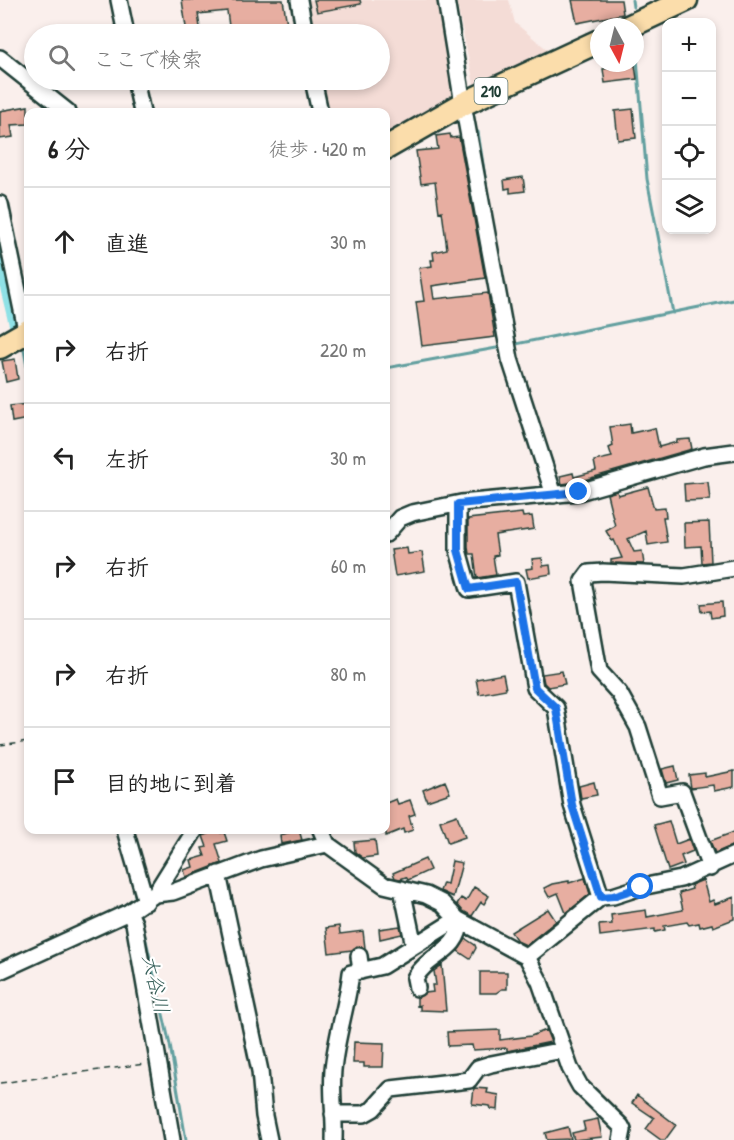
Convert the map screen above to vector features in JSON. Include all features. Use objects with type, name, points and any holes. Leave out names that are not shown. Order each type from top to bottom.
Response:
[{"type":"highway","points":[[644,20],[686,0]]},
{"type":"highway","name":"210","points":[[390,146],[463,104],[590,45]]},
{"type":"highway","points":[[0,347],[24,337]]},
{"type":"street","points":[[119,0],[124,24]]},
{"type":"street","points":[[299,0],[303,24]]},
{"type":"street","points":[[446,0],[510,359],[554,495]]},
{"type":"street","points":[[0,58],[24,77]]},
{"type":"street","points":[[40,90],[63,108]]},
{"type":"street","points":[[137,90],[141,108]]},
{"type":"street","points":[[316,90],[319,108]]},
{"type":"street","points":[[0,204],[24,316]]},
{"type":"street","points":[[390,529],[400,518],[412,513],[458,504],[554,495],[603,487],[704,456],[734,452]]},
{"type":"street","points":[[458,504],[458,550],[469,589],[516,582],[535,688],[556,708],[572,805],[601,897]]},
{"type":"street","points":[[710,868],[682,792],[660,796],[638,728],[619,693],[599,671],[583,581],[589,573],[684,576],[734,568]]},
{"type":"street","points":[[127,834],[151,898]]},
{"type":"street","points":[[151,898],[192,834]]},
{"type":"street","points":[[323,834],[327,844],[384,885],[426,895],[442,903],[458,920],[527,957],[540,982],[570,1068],[580,1086],[621,1125],[623,1130],[621,1140]]},
{"type":"street","points":[[0,971],[129,912],[151,898],[261,859],[327,844]]},
{"type":"street","points":[[527,957],[601,897],[681,879],[710,868],[734,855]]},
{"type":"street","points":[[218,874],[260,1071],[264,1116],[269,1140]]},
{"type":"street","points":[[402,889],[414,946]]},
{"type":"street","points":[[129,912],[134,923],[171,1140]]},
{"type":"street","points":[[333,1140],[333,1068],[348,1000],[351,974],[360,964],[382,966],[458,920]]},
{"type":"street","points":[[417,988],[415,978],[419,970],[449,948],[460,933],[458,920]]},
{"type":"street","points":[[333,1114],[364,1113],[373,1109],[391,1089],[469,1080],[478,1068],[563,1050]]},
{"type":"path","points":[[0,745],[24,742]]},
{"type":"path","points":[[0,1083],[158,1062]]},
{"type":"shaded area","points":[[305,0],[443,0],[458,101],[390,137],[390,108],[329,108],[324,90],[390,90],[390,24],[311,24]]},
{"type":"shaded area","points":[[456,0],[509,0],[515,23],[554,55],[476,93]]},
{"type":"building","points":[[182,0],[283,0],[287,24],[229,24],[227,11],[198,14],[200,24],[186,24]]},
{"type":"building","points":[[314,0],[360,0],[361,4],[317,12]]},
{"type":"building","points":[[572,0],[621,0],[623,14],[590,18],[590,20],[577,23]]},
{"type":"building","points":[[603,72],[636,72],[637,79],[605,83]]},
{"type":"building","points":[[28,106],[24,108],[24,124],[11,125],[13,137],[0,139],[0,111]]},
{"type":"building","points":[[633,109],[636,138],[618,140],[615,111]]},
{"type":"building","points":[[450,134],[451,138],[459,137],[485,278],[432,286],[434,299],[488,293],[495,337],[422,346],[416,302],[424,301],[419,268],[432,266],[433,252],[447,249],[435,182],[421,184],[416,151],[438,149],[436,136]]},
{"type":"building","points":[[523,177],[525,191],[510,193],[510,188],[505,189],[504,180]]},
{"type":"building","points":[[15,359],[18,379],[6,382],[2,361]]},
{"type":"building","points":[[24,404],[24,420],[12,422],[10,406]]},
{"type":"building","points":[[630,424],[631,433],[655,428],[659,447],[677,442],[677,440],[690,439],[692,449],[577,482],[562,484],[560,476],[573,473],[574,477],[596,471],[594,461],[612,457],[609,448],[613,446],[610,427]]},
{"type":"building","points":[[708,482],[710,500],[685,501],[684,484]]},
{"type":"building","points":[[648,487],[654,509],[665,508],[666,517],[663,517],[667,542],[648,545],[646,531],[628,539],[634,552],[642,551],[644,564],[611,563],[611,560],[622,558],[614,540],[612,541],[606,531],[615,526],[607,494],[617,491],[618,495]]},
{"type":"building","points":[[522,513],[523,517],[532,516],[534,529],[495,535],[498,555],[493,556],[496,575],[477,578],[474,554],[469,554],[468,519]]},
{"type":"building","points":[[709,522],[711,562],[702,563],[701,546],[685,547],[684,523]]},
{"type":"building","points":[[407,548],[408,554],[422,552],[425,571],[395,576],[391,550]]},
{"type":"building","points":[[542,558],[543,566],[550,565],[551,574],[528,578],[526,569],[533,568],[532,559]]},
{"type":"building","points":[[722,602],[723,616],[711,618],[710,611],[702,612],[701,604]]},
{"type":"building","points":[[562,671],[565,684],[548,687],[544,683],[542,674]]},
{"type":"building","points":[[503,674],[506,689],[479,694],[476,679]]},
{"type":"building","points":[[675,766],[678,780],[666,783],[662,769]]},
{"type":"building","points":[[734,771],[734,787],[714,791],[713,785],[691,788],[689,775],[705,773],[705,777]]},
{"type":"building","points":[[445,781],[450,793],[427,801],[423,790]]},
{"type":"building","points":[[594,782],[597,795],[581,798],[579,786]]},
{"type":"building","points":[[396,799],[398,804],[410,800],[415,814],[409,816],[413,830],[404,833],[403,829],[386,836],[390,834],[390,801]]},
{"type":"building","points":[[457,815],[465,837],[448,843],[440,821]]},
{"type":"building","points":[[669,821],[676,844],[689,839],[693,851],[681,856],[684,864],[668,870],[654,825]]},
{"type":"building","points":[[734,832],[734,845],[715,853],[710,841]]},
{"type":"building","points":[[225,834],[227,841],[216,844],[222,863],[186,877],[184,870],[193,867],[191,860],[205,856],[202,848],[207,847],[203,836]]},
{"type":"building","points":[[300,834],[302,840],[281,844],[280,835]]},
{"type":"building","points":[[375,840],[377,856],[363,858],[355,852],[354,842]]},
{"type":"building","points":[[425,859],[430,870],[408,880],[406,877],[395,878],[393,873]]},
{"type":"building","points":[[452,861],[462,863],[453,897],[440,891],[443,883],[447,884]]},
{"type":"building","points":[[585,878],[590,894],[566,913],[558,893],[549,897],[544,888],[552,884],[569,881],[569,883]]},
{"type":"building","points":[[703,880],[709,902],[713,900],[715,904],[734,897],[734,919],[713,927],[712,924],[700,927],[699,923],[689,925],[687,922],[664,926],[665,930],[655,932],[655,929],[600,936],[599,925],[612,924],[611,915],[646,910],[647,917],[683,910],[679,893],[692,889],[691,885]]},
{"type":"building","points":[[474,887],[489,896],[484,904],[481,902],[472,916],[457,904],[461,898],[466,901]]},
{"type":"building","points":[[548,909],[556,921],[526,945],[517,941],[511,932]]},
{"type":"building","points":[[339,926],[340,934],[363,931],[365,948],[357,946],[352,950],[329,953],[326,928]]},
{"type":"building","points":[[400,926],[402,934],[380,939],[379,929]]},
{"type":"building","points":[[466,939],[476,948],[470,959],[458,951]]},
{"type":"building","points":[[442,965],[446,1011],[420,1010],[420,1005],[417,1006],[417,998],[425,993],[433,992],[432,985],[436,985],[434,971]]},
{"type":"building","points":[[480,972],[507,972],[507,989],[496,993],[480,993]]},
{"type":"building","points":[[500,1030],[500,1040],[531,1036],[546,1030],[551,1042],[507,1051],[507,1048],[473,1050],[472,1045],[448,1046],[447,1032]]},
{"type":"building","points":[[354,1042],[384,1043],[383,1067],[364,1067],[364,1063],[353,1063]]},
{"type":"building","points":[[474,1088],[488,1089],[487,1093],[499,1095],[498,1110],[491,1109],[490,1106],[472,1104]]},
{"type":"building","points":[[637,1095],[676,1125],[665,1140],[661,1140],[646,1129],[654,1118],[632,1103]]},
{"type":"building","points":[[598,1119],[602,1137],[574,1140],[572,1133],[585,1130],[583,1122]]},
{"type":"building","points":[[568,1127],[571,1139],[547,1140],[545,1133]]},
{"type":"waterway","points":[[632,0],[633,7]]},
{"type":"waterway","points":[[638,72],[647,179],[673,313]]},
{"type":"waterway","points":[[478,132],[491,216]]},
{"type":"waterway","name":"大谷川","points":[[0,250],[18,324]]},
{"type":"waterway","points":[[511,345],[734,300]]},
{"type":"waterway","points":[[390,367],[502,347]]},
{"type":"waterway","name":"大谷川","points":[[131,875],[136,901]]},
{"type":"waterway","name":"大谷川","points":[[139,910],[170,1045],[186,1140]]},
{"type":"route","points":[[579,492],[458,504],[458,550],[469,589],[516,582],[535,688],[556,708],[572,805],[601,897],[613,896],[641,887]]}]
